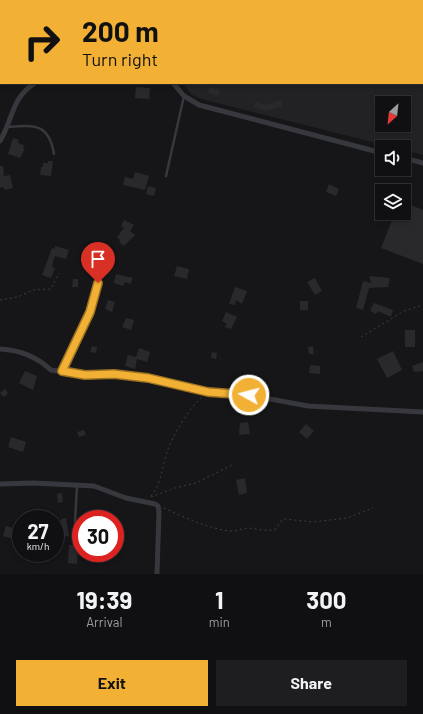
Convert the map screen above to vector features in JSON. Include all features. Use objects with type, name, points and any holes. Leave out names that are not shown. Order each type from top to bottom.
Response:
[{"type":"street","points":[[0,141],[19,97],[27,88],[33,84]]},
{"type":"street","points":[[174,84],[184,96],[199,106],[375,151]]},
{"type":"street","points":[[411,160],[423,163]]},
{"type":"street","points":[[0,349],[31,356],[39,360],[51,370],[85,375],[114,374],[148,378],[208,392],[244,394],[320,407],[423,412]]},
{"type":"street","points":[[0,484],[33,483],[99,487],[122,496],[150,502],[158,506],[159,554],[157,574]]},
{"type":"lane","points":[[166,176],[184,96]]},
{"type":"lane","points":[[7,127],[28,125],[42,130],[50,136],[54,154]]},
{"type":"lane","points":[[62,371],[90,312],[98,283]]},
{"type":"lane","points":[[76,510],[77,486]]},
{"type":"path","points":[[0,300],[18,297],[33,290],[51,289],[58,274]]},
{"type":"path","points":[[361,337],[404,311],[423,305]]},
{"type":"path","points":[[208,392],[193,404],[177,432],[168,449],[158,486],[149,498],[175,488],[196,483],[232,465]]},
{"type":"path","points":[[158,506],[205,524],[232,531],[249,528],[259,531],[272,530],[276,529],[281,521],[285,519],[313,522],[347,518],[373,508]]},
{"type":"shaded area","points":[[183,84],[423,84],[423,155],[411,152],[411,140],[375,140],[375,143],[205,100],[192,95]]},
{"type":"building","points":[[136,87],[150,88],[149,99],[135,98]]},
{"type":"building","points":[[209,87],[220,90],[219,96],[208,93]]},
{"type":"building","points":[[281,100],[282,106],[267,111],[254,108],[255,102],[266,105]]},
{"type":"building","points":[[13,138],[19,140],[18,143],[24,145],[23,148],[25,148],[20,158],[8,154]]},
{"type":"building","points":[[48,161],[53,161],[51,176],[40,175],[43,163],[48,163]]},
{"type":"building","points":[[0,166],[3,166],[4,176],[10,175],[13,188],[4,190],[4,187],[0,188]]},
{"type":"building","points":[[135,172],[149,176],[145,190],[123,185],[125,177],[133,179]]},
{"type":"building","points":[[329,184],[339,189],[336,196],[326,192]]},
{"type":"building","points":[[148,186],[156,188],[154,196],[146,194]]},
{"type":"building","points":[[411,205],[423,210],[423,264],[381,248],[392,220],[411,220]]},
{"type":"building","points":[[124,220],[134,225],[130,231],[135,235],[124,246],[119,242],[120,240],[117,237],[124,228],[121,226]]},
{"type":"building","points":[[55,246],[69,250],[66,259],[55,256],[52,267],[55,268],[51,278],[42,275],[52,248],[54,249]]},
{"type":"building","points":[[177,266],[189,269],[187,279],[174,276]]},
{"type":"building","points":[[92,267],[101,269],[100,277],[90,274]]},
{"type":"building","points":[[116,274],[133,278],[130,284],[125,282],[123,286],[114,283]]},
{"type":"building","points":[[369,276],[390,278],[388,287],[369,288],[363,310],[356,308],[363,281],[371,283]]},
{"type":"building","points":[[315,278],[322,291],[315,295],[307,282]]},
{"type":"building","points":[[73,279],[78,279],[78,287],[72,287]]},
{"type":"building","points":[[235,287],[247,291],[242,304],[236,300],[235,305],[229,304]]},
{"type":"building","points":[[108,300],[115,302],[112,312],[105,309]]},
{"type":"building","points":[[300,301],[308,301],[308,310],[300,310]]},
{"type":"building","points":[[374,303],[393,310],[391,317],[378,311],[376,314],[370,311]]},
{"type":"building","points":[[226,312],[237,317],[231,329],[225,327],[227,324],[222,321]]},
{"type":"building","points":[[126,318],[134,320],[131,330],[122,327]]},
{"type":"building","points":[[405,330],[415,330],[415,347],[405,347]]},
{"type":"building","points":[[92,346],[97,347],[96,353],[90,352]]},
{"type":"building","points":[[313,346],[314,354],[309,354],[308,347]]},
{"type":"building","points":[[139,348],[150,352],[147,362],[137,359],[135,369],[125,366],[128,355],[136,357]]},
{"type":"building","points":[[393,351],[402,370],[387,378],[377,359]]},
{"type":"building","points":[[212,352],[217,353],[216,359],[211,358]]},
{"type":"building","points":[[423,362],[423,371],[414,372],[412,366]]},
{"type":"building","points":[[310,365],[320,366],[320,374],[309,373]]},
{"type":"building","points":[[25,371],[37,376],[33,390],[19,383]]},
{"type":"building","points":[[5,389],[8,393],[4,397],[0,393]]},
{"type":"building","points":[[248,422],[250,434],[239,435],[240,423]]},
{"type":"building","points":[[306,424],[314,431],[307,439],[299,432]]},
{"type":"building","points":[[84,430],[86,435],[79,437],[77,432]]},
{"type":"building","points":[[11,437],[26,442],[23,452],[8,447]]},
{"type":"building","points":[[245,478],[247,493],[239,495],[236,480]]},
{"type":"building","points":[[62,493],[63,502],[58,503],[57,494]]},
{"type":"building","points":[[64,518],[66,518],[69,536],[64,537]]},
{"type":"building","points":[[6,526],[12,528],[12,538],[3,536]]},
{"type":"building","points":[[69,545],[72,545],[72,562],[77,562],[77,564],[68,563]]},
{"type":"route","points":[[98,283],[90,312],[62,371],[71,374],[114,374],[148,378],[208,392],[214,391],[249,395]]}]
